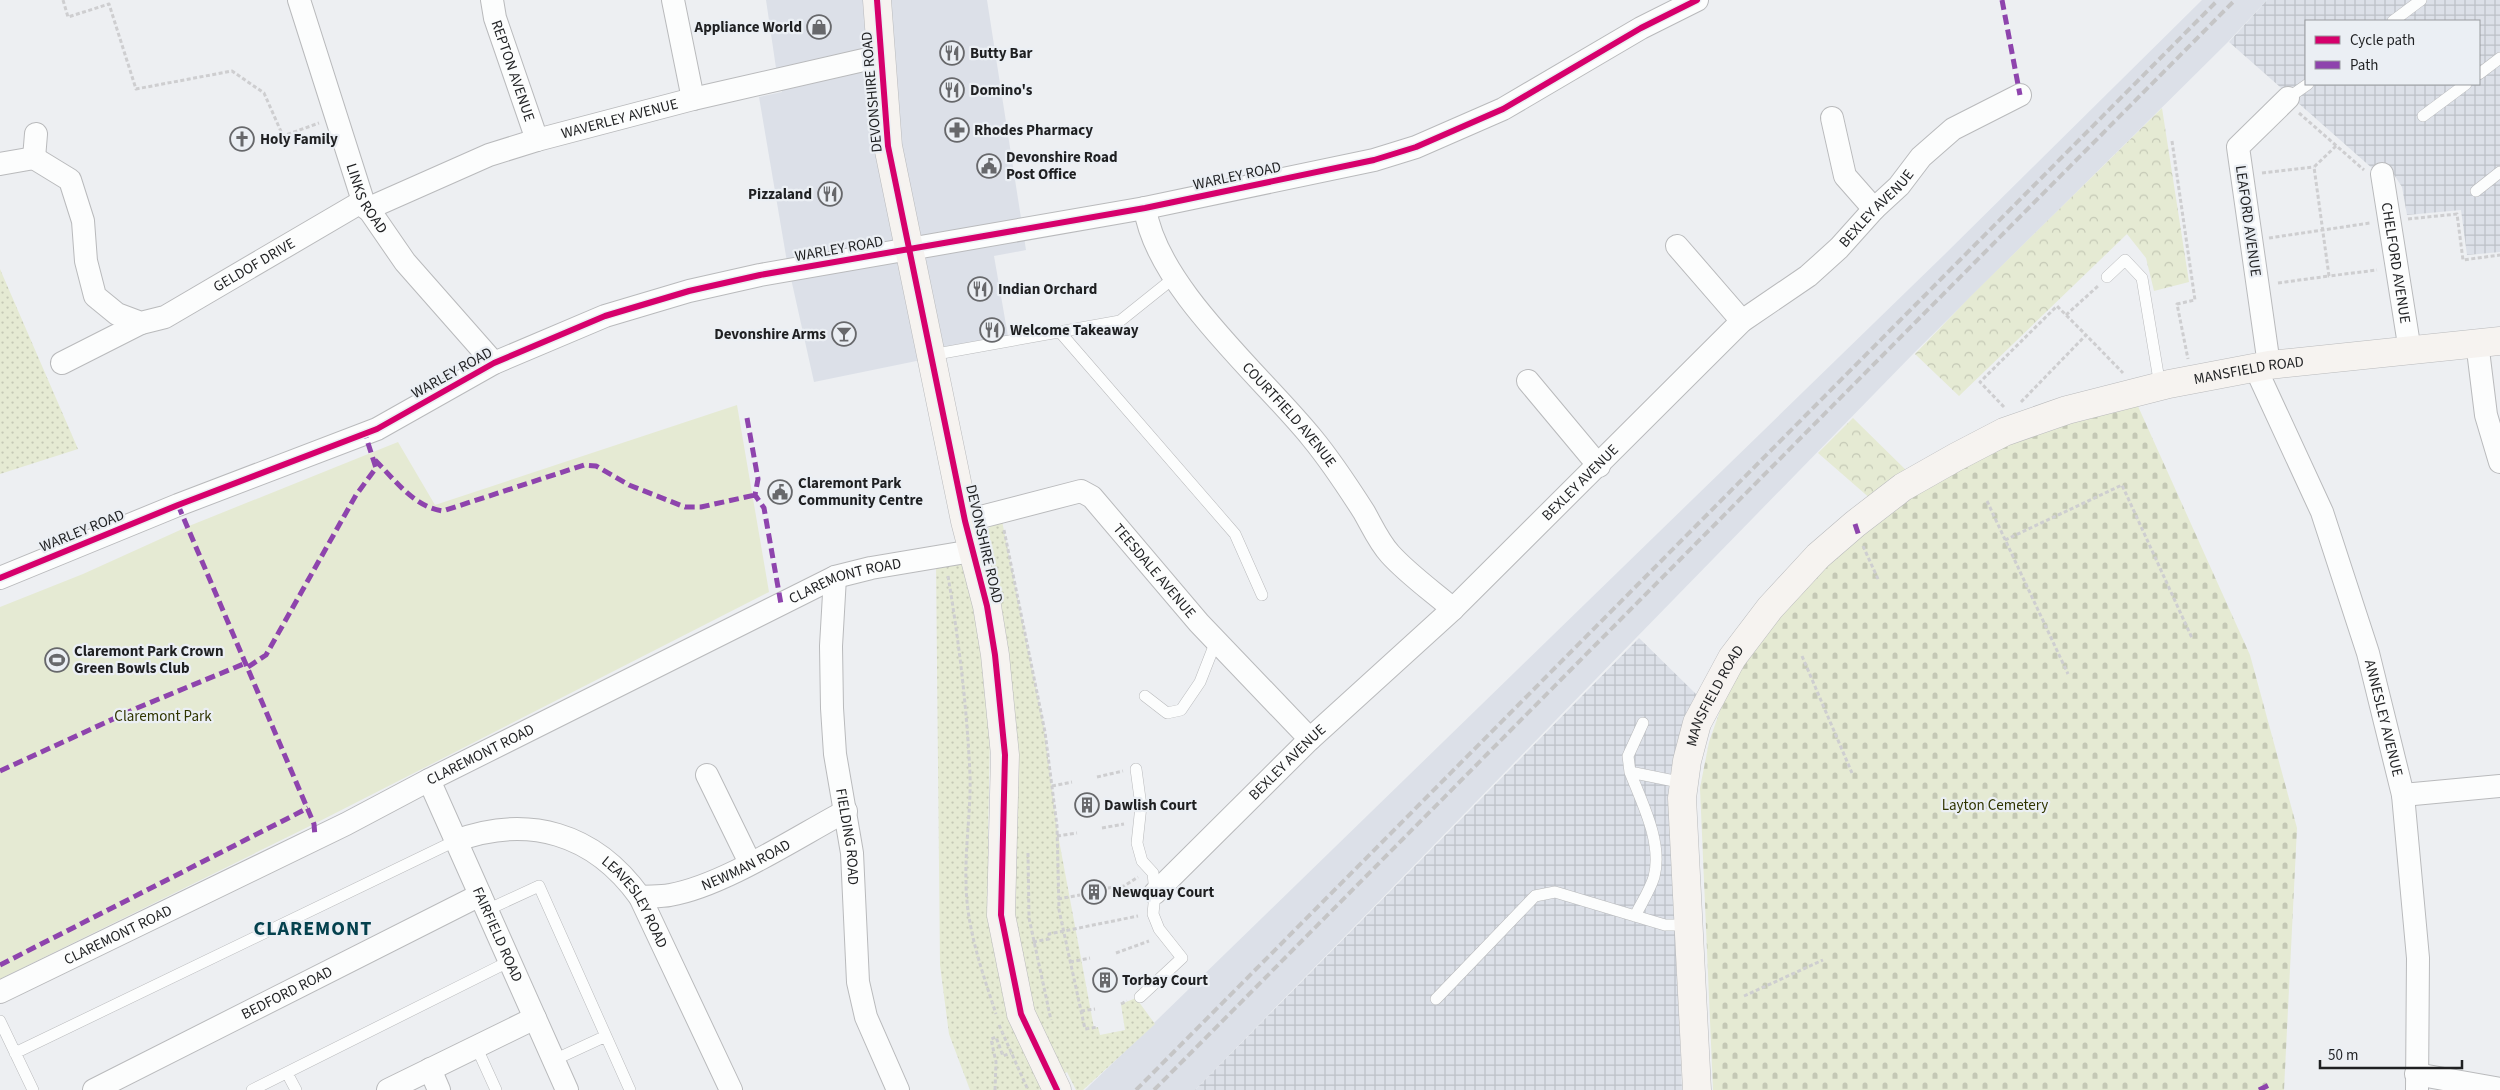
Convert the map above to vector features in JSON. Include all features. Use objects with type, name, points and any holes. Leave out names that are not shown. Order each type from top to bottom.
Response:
[{"type":"street","name":"LINKS ROAD","points":[[299,0],[365,205],[405,262],[494,363]]},
{"type":"street","name":"REPTON AVENUE","points":[[492,0],[495,18],[537,140]]},
{"type":"street","points":[[673,0],[694,99]]},
{"type":"street","name":"DEVONSHIRE ROAD","points":[[878,0],[880,56],[888,146],[965,521],[987,606],[993,645],[1005,756],[1001,915],[1021,1014],[1057,1090]]},
{"type":"street","name":"WARLEY ROAD","points":[[0,578],[178,505],[377,429],[494,363],[606,316],[680,293],[760,275],[1145,208],[1374,160],[1416,148],[1503,110],[1641,28],[1697,0]]},
{"type":"street","name":"WAVERLEY AVENUE","points":[[365,205],[489,155],[537,140],[694,99],[880,56]]},
{"type":"street","name":"BEXLEY AVENUE","points":[[1154,904],[1310,739],[1452,609],[1742,321],[1808,276],[1839,248],[1874,208],[1899,186],[1921,157],[1953,129],[2020,95]]},
{"type":"street","name":"LEAFORD AVENUE","points":[[2262,366],[2257,286],[2238,147],[2287,100]]},
{"type":"street","points":[[1832,118],[1845,176],[1874,208]]},
{"type":"street","points":[[34,158],[36,134]]},
{"type":"street","points":[[0,164],[34,158],[70,180],[83,221],[86,261],[95,296],[117,314],[141,324]]},
{"type":"street","name":"CHELFORD AVENUE","points":[[2384,181],[2410,351]]},
{"type":"street","name":"GELDOF DRIVE","points":[[62,363],[141,324],[165,317],[365,205]]},
{"type":"street","name":"COURTFIELD AVENUE","points":[[1145,208],[1147,226],[1161,256],[1175,277],[1229,346],[1312,437],[1354,497],[1389,554],[1452,609]]},
{"type":"street","points":[[1677,246],[1742,321]]},
{"type":"street","points":[[2488,342],[2486,415],[2500,462]]},
{"type":"street","name":"MANSFIELD ROAD","points":[[1697,1090],[1682,798],[1697,723],[1732,658],[1770,608],[1818,556],[1903,487],[2007,422],[2067,410],[2160,386],[2262,366],[2488,342]]},
{"type":"street","name":"ANNESLEY AVENUE","points":[[2262,366],[2322,512],[2368,653],[2403,795],[2418,958],[2417,1082]]},
{"type":"street","points":[[1528,381],[1598,466]]},
{"type":"street","name":"TEESDALE AVENUE","points":[[965,521],[1081,491],[1092,497],[1216,641],[1310,739]]},
{"type":"street","name":"CLAREMONT ROAD","points":[[0,992],[346,824],[428,780],[835,577],[871,568],[972,551]]},
{"type":"street","name":"FIELDING ROAD","points":[[835,577],[831,646],[832,708],[835,754],[852,853],[858,982],[866,1017],[898,1090]]},
{"type":"street","points":[[707,775],[750,863]]},
{"type":"street","name":"FAIRFIELD ROAD","points":[[428,780],[567,1090]]},
{"type":"street","points":[[2403,795],[2500,786]]},
{"type":"street","name":"NEWMAN ROAD","points":[[640,897],[670,895],[695,889],[750,863],[846,810]]},
{"type":"street","name":"LEAVESLEY ROAD","points":[[455,841],[494,829],[545,831],[566,837],[606,859],[625,877],[640,897],[731,1090]]},
{"type":"street","name":"BEDFORD ROAD","points":[[94,1090],[483,902]]},
{"type":"street","points":[[388,1090],[535,1018]]},
{"type":"street","points":[[430,1069],[439,1090]]},
{"type":"street","points":[[2417,1082],[2500,1089]]},
{"type":"lane","points":[[2394,20],[2421,0]]},
{"type":"lane","points":[[2480,73],[2500,58]]},
{"type":"lane","points":[[2287,100],[2307,85]]},
{"type":"lane","points":[[2423,116],[2465,85]]},
{"type":"lane","points":[[2476,191],[2500,172]]},
{"type":"lane","points":[[2107,277],[2125,260],[2142,278],[2160,386]]},
{"type":"lane","points":[[930,355],[1120,321],[1175,277]]},
{"type":"lane","points":[[1059,331],[1235,534],[1262,595]]},
{"type":"lane","points":[[1145,696],[1167,713],[1181,710],[1200,682],[1216,641]]},
{"type":"lane","points":[[1635,916],[1654,879],[1655,862],[1654,838],[1630,772],[1628,756],[1643,723]]},
{"type":"lane","points":[[1136,769],[1141,806],[1137,842],[1142,862],[1153,873],[1154,904],[1159,929],[1182,958],[1140,997]]},
{"type":"lane","points":[[1630,772],[1684,783]]},
{"type":"lane","points":[[15,1053],[455,841]]},
{"type":"lane","points":[[483,902],[539,886],[630,1090]]},
{"type":"lane","points":[[1436,1000],[1535,896],[1555,892],[1665,925],[1690,925]]},
{"type":"lane","points":[[252,1090],[510,961]]},
{"type":"lane","points":[[0,1021],[34,1090]]},
{"type":"lane","points":[[554,1060],[606,1036]]},
{"type":"lane","points":[[476,1046],[496,1090]]},
{"type":"lane","points":[[287,1073],[296,1090]]},
{"type":"path","points":[[63,0],[68,17],[109,4],[136,89],[232,70],[264,93],[283,136],[337,116]]},
{"type":"path","points":[[2287,100],[2336,146],[2384,181]]},
{"type":"path","points":[[2172,142],[2195,300],[2178,304],[2192,379]]},
{"type":"path","points":[[2242,176],[2314,167],[2336,146]]},
{"type":"path","points":[[2314,167],[2329,276]]},
{"type":"path","points":[[2250,240],[2457,214],[2463,260],[2500,255]]},
{"type":"path","points":[[2257,286],[2397,267]]},
{"type":"path","points":[[2066,315],[2107,277]]},
{"type":"path","points":[[2086,335],[2007,422],[1980,382],[2057,306],[2086,335],[2119,369]]},
{"type":"path","points":[[2005,540],[2122,485],[2192,638]]},
{"type":"path","points":[[1987,501],[2068,674]]},
{"type":"path","points":[[1000,512],[1045,732],[1056,836],[1058,900],[1064,932],[1085,1029],[1098,1027]]},
{"type":"path","points":[[1863,544],[1878,578]]},
{"type":"path","points":[[944,555],[959,644],[968,729],[971,798],[966,881],[968,910],[976,951],[1001,1031],[1028,1090]]},
{"type":"path","points":[[1802,656],[1852,773]]},
{"type":"path","points":[[1097,777],[1136,769]]},
{"type":"path","points":[[1052,786],[1072,782]]},
{"type":"path","points":[[1102,828],[1140,821]]},
{"type":"path","points":[[1056,836],[1077,833]]},
{"type":"path","points":[[1028,844],[1027,890],[1034,942],[1052,1023]]},
{"type":"path","points":[[1108,888],[1124,886],[1138,877],[1142,862]]},
{"type":"path","points":[[1058,900],[1080,895]]},
{"type":"path","points":[[1034,942],[1049,939],[1049,934],[1064,932],[1154,904]]},
{"type":"path","points":[[1116,953],[1148,943],[1159,929]]},
{"type":"path","points":[[1070,962],[1090,958]]},
{"type":"path","points":[[1744,996],[1823,960]]},
{"type":"path","points":[[1081,1011],[1094,1009]]},
{"type":"path","points":[[995,1090],[996,1062],[991,1039],[996,1037],[1003,1056],[1011,1053]]},
{"type":"shaded area","points":[[766,0],[987,0],[1026,250],[994,256],[1009,342],[814,382],[786,256],[759,97],[782,92],[776,68]]},
{"type":"shaded area","points":[[2202,0],[2267,0],[2228,42],[1914,353],[1195,1090],[1085,1090],[1944,255]]},
{"type":"shaded area","points":[[2267,0],[2500,0],[2500,252],[2467,255],[2461,210],[2407,215],[2402,187],[2389,167],[2373,169],[2229,42]]},
{"type":"shaded area","points":[[1639,638],[1697,695],[1671,799],[1682,1090],[1195,1090]]},
{"type":"green space","points":[[2162,108],[2189,282],[2154,291],[2146,258],[2127,234],[1959,396],[1915,354],[1970,297]]},
{"type":"green space","points":[[0,269],[78,449],[0,474]]},
{"type":"green space","name":"Layton Cemetery","points":[[2137,404],[2250,655],[2297,828],[2284,1090],[1713,1090],[1700,788],[1709,742],[1722,705],[1738,673],[1789,604],[1859,536],[1909,493],[2029,435]]},
{"type":"green space","name":"Claremont Park","points":[[737,405],[769,592],[314,824],[0,979],[0,607],[83,574],[189,526],[398,442],[435,505]]},
{"type":"green space","points":[[1853,418],[1910,474],[1872,500],[1818,453]]},
{"type":"green space","points":[[1002,521],[1044,727],[1058,835],[1094,1028],[1098,1027],[1100,1035],[1125,1030],[1121,1004],[1136,998],[1155,1024],[1083,1090],[1076,1090],[1067,1072],[1053,1081],[1021,1014],[974,558],[986,531]]},
{"type":"green space","points":[[963,560],[983,653],[990,736],[988,837],[994,922],[1042,1088],[1039,1090],[970,1090],[949,1034],[940,965],[936,565]]},
{"type":"railway","points":[[1136,1090],[2218,0]]},
{"type":"railway","points":[[1154,1090],[2235,0]]},
{"type":"marked path","points":[[2002,0],[2020,95]]},
{"type":"marked path","points":[[747,418],[758,479],[755,495],[764,508],[781,604]]},
{"type":"marked path","points":[[248,667],[266,655],[356,495],[376,468],[365,434]]},
{"type":"marked path","points":[[375,460],[414,499],[433,509],[443,511],[584,465],[596,466],[629,485],[685,507],[701,507],[755,495]]},
{"type":"marked path","points":[[178,505],[314,824],[315,837]]},
{"type":"marked path","points":[[1855,524],[1859,536]]},
{"type":"marked path","points":[[0,771],[137,708],[246,663]]},
{"type":"marked path","points":[[0,965],[308,808]]},
{"type":"marked path","points":[[2259,1090],[2271,1084]]},
{"type":"cycle path","points":[[877,0],[888,146],[965,521],[987,606],[995,655],[1005,755],[1001,915],[1021,1014],[1057,1090]]},
{"type":"cycle path","points":[[0,578],[178,505],[377,429],[494,363],[605,316],[689,291],[760,275],[1145,208],[1374,160],[1416,147],[1503,109],[1641,28],[1697,0]]},
{"type":"place","name":"Appliance World","points":[[819,27]]},
{"type":"place","name":"Butty Bar","points":[[952,53]]},
{"type":"place","name":"Domino's","points":[[952,90]]},
{"type":"place","name":"Rhodes Pharmacy","points":[[957,130]]},
{"type":"place","name":"Holy Family","points":[[242,139]]},
{"type":"place","name":"Devonshire Road Post Office","points":[[989,166]]},
{"type":"place","name":"Pizzaland","points":[[830,194]]},
{"type":"place","name":"Indian Orchard","points":[[980,289]]},
{"type":"place","name":"Welcome Takeaway","points":[[992,330]]},
{"type":"place","name":"Devonshire Arms","points":[[844,334]]},
{"type":"place","name":"Claremont Park Community Centre","points":[[780,492]]},
{"type":"place","name":"Claremont Park Crown Green Bowls Club","points":[[57,660]]},
{"type":"place","name":"Dawlish Court","points":[[1087,805]]},
{"type":"place","name":"Newquay Court","points":[[1094,892]]},
{"type":"place","name":"Torbay Court","points":[[1105,980]]},
{"type":"district","name":"CLAREMONT","points":[[313,929]]}]
